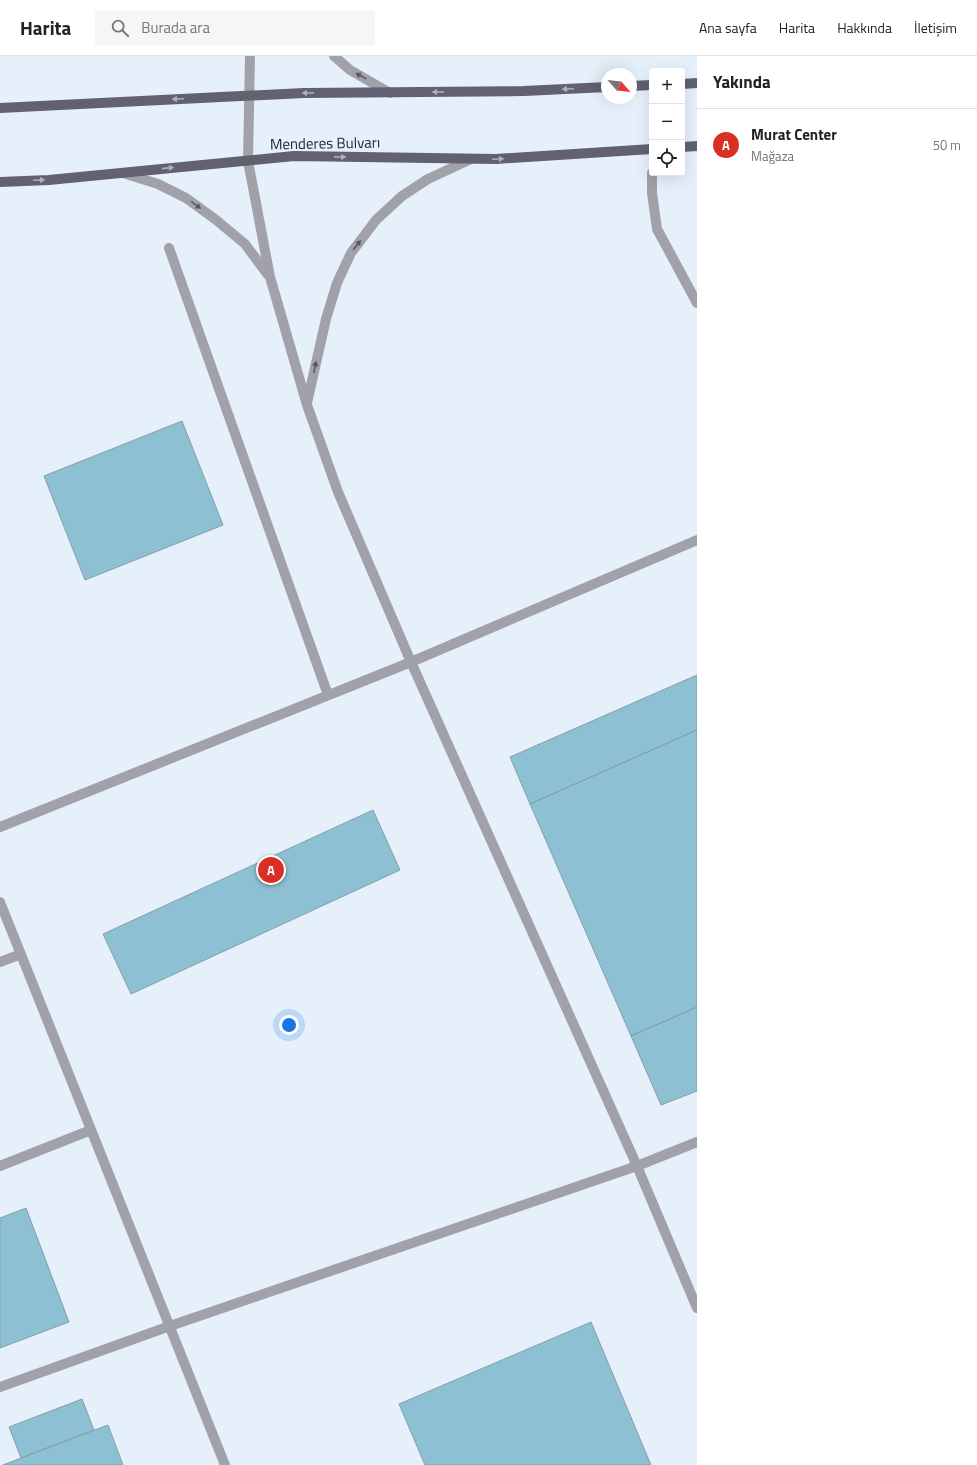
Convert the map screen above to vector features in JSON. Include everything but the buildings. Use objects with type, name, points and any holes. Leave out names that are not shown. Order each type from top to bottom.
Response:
[{"type":"main road","points":[[685,84],[697,83]]},
{"type":"main road","points":[[637,86],[649,85]]},
{"type":"main road","points":[[0,108],[304,93],[524,91],[601,87]]},
{"type":"main road","points":[[685,147],[697,146]]},
{"type":"main road","name":"Menderes Bulvarı","points":[[0,182],[49,180],[294,156],[496,159],[649,149]]},
{"type":"street","points":[[250,56],[248,161],[270,278],[307,405],[338,492],[411,662],[637,1166],[697,1308]]},
{"type":"street","points":[[334,56],[350,70],[390,93]]},
{"type":"street","points":[[307,405],[326,319],[337,283],[351,253],[376,220],[402,196],[428,179],[471,159]]},
{"type":"street","points":[[123,173],[158,184],[186,198],[215,219],[244,244],[270,278]]},
{"type":"street","points":[[652,176],[652,193],[657,229],[697,303]]},
{"type":"street","points":[[169,248],[328,695]]},
{"type":"street","points":[[0,827],[411,662],[697,540]]},
{"type":"street","points":[[0,902],[225,1465]]},
{"type":"street","points":[[0,962],[21,954]]},
{"type":"street","points":[[0,1166],[91,1130]]},
{"type":"street","points":[[0,1387],[170,1326],[637,1166],[697,1142]]},
{"type":"place","name":"Murat Center","points":[[271,870]]}]
